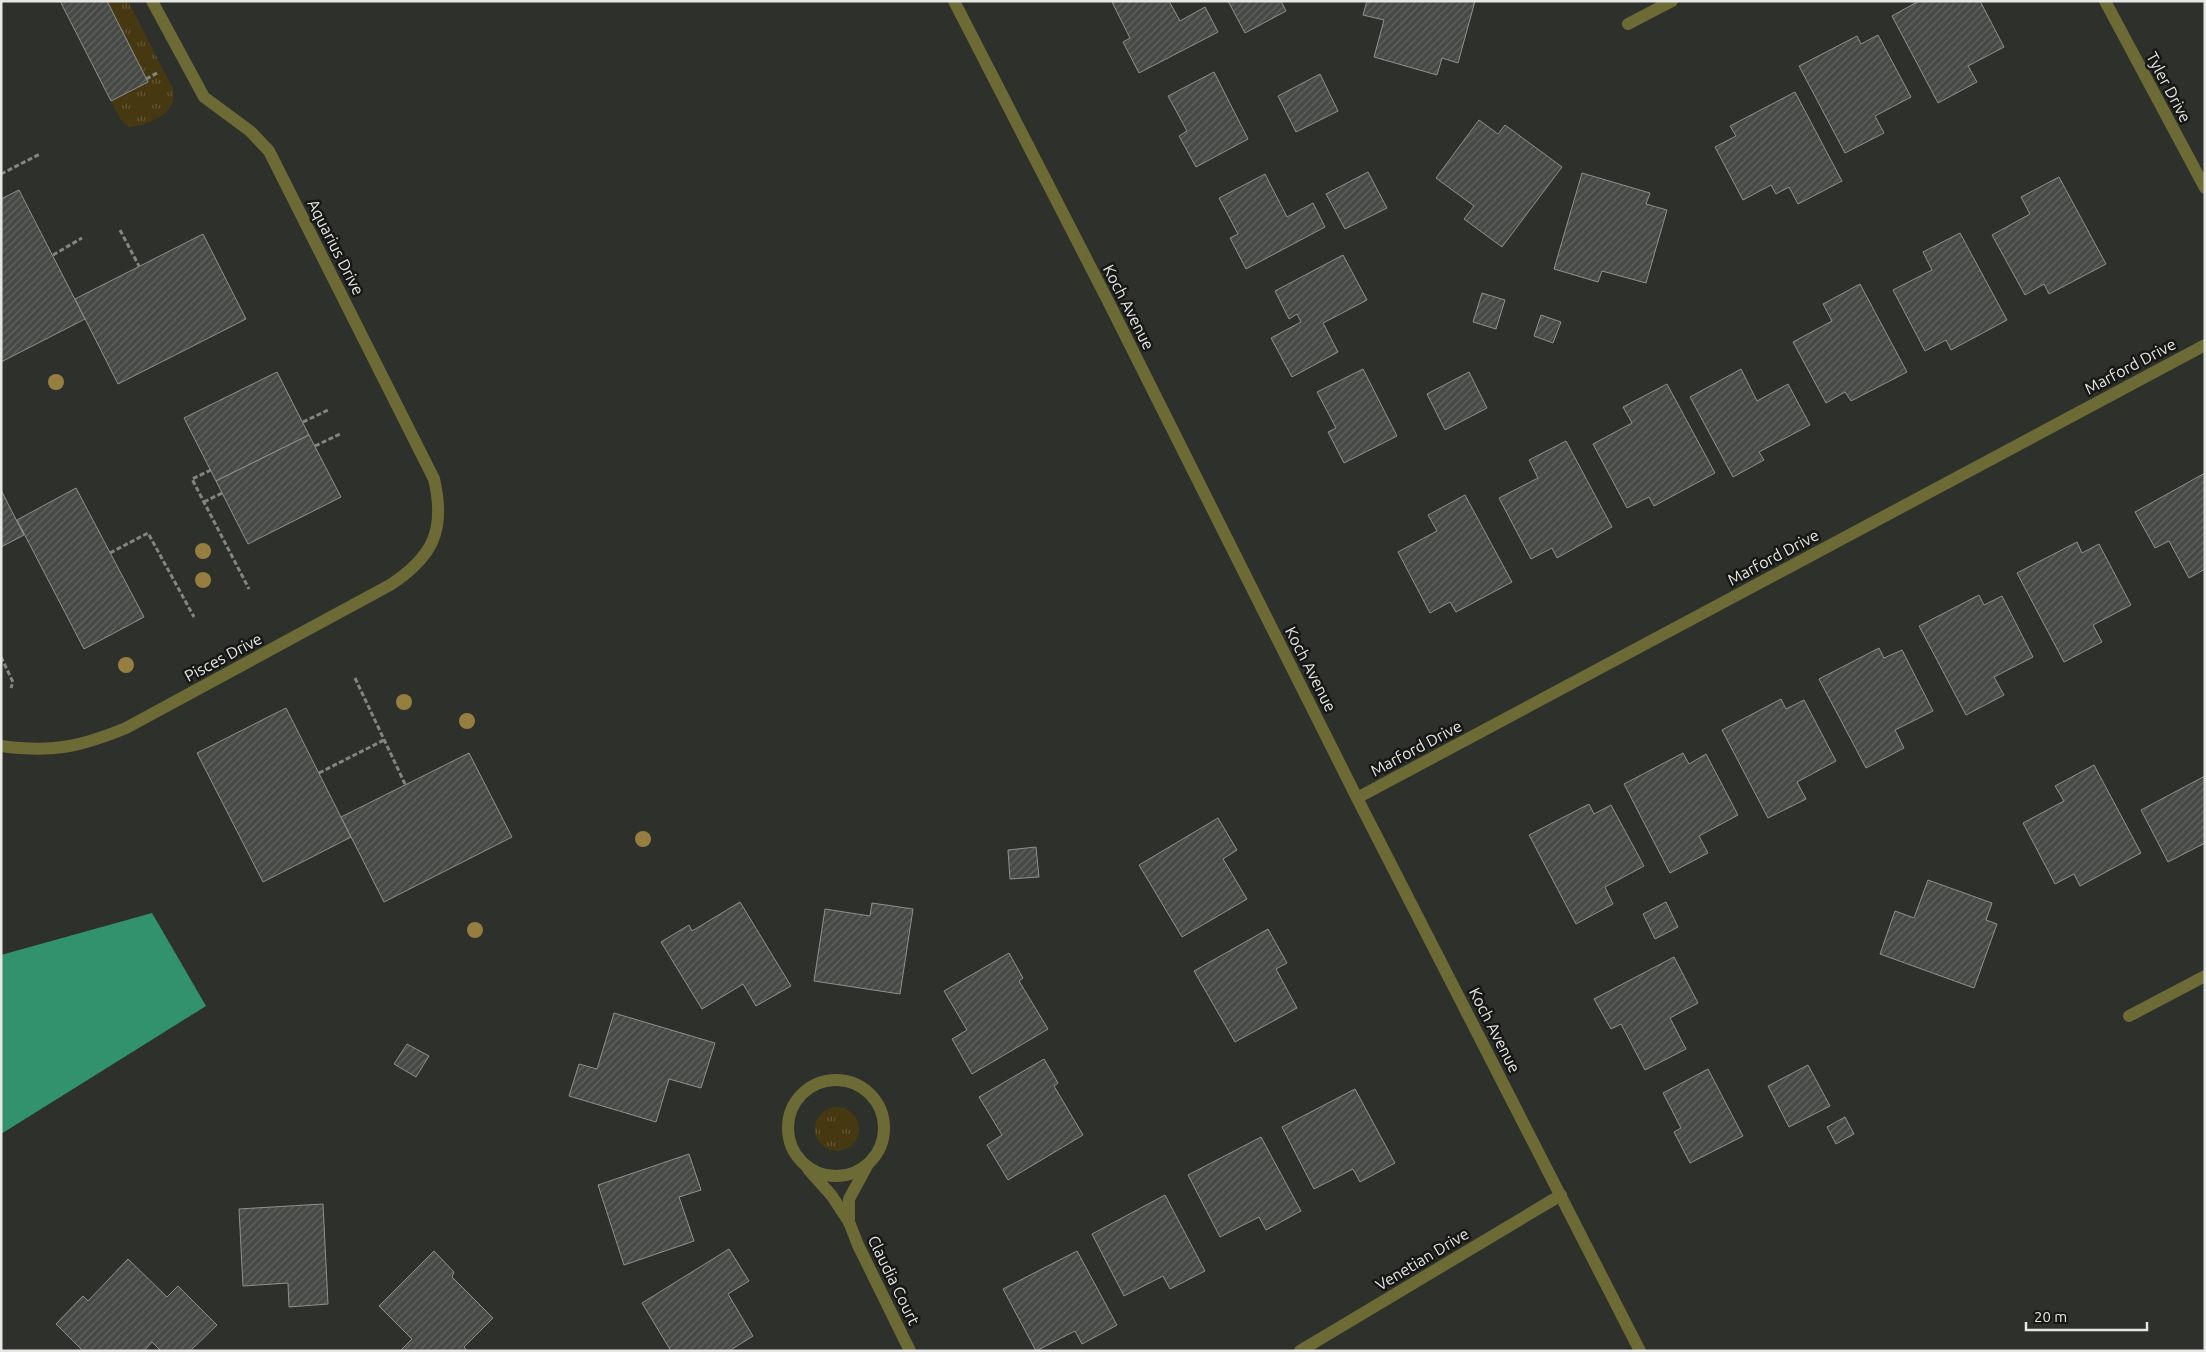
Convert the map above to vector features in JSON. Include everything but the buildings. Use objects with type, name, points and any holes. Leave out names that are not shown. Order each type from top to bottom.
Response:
[{"type":"street","name":"Aquarius Drive","points":[[152,1],[204,97],[250,131],[269,150],[434,479],[438,498],[439,518],[434,537]]},
{"type":"street","name":"Koch Avenue","points":[[954,1],[1117,319],[1357,798],[1562,1195],[1640,1351]]},
{"type":"street","points":[[1628,24],[1672,1]]},
{"type":"street","name":"Tyler Drive","points":[[2105,1],[2205,188]]},
{"type":"street","name":"Marford Drive","points":[[1357,798],[2205,345]]},
{"type":"street","name":"Pisces Drive","points":[[1,746],[29,750],[64,748],[99,739],[126,728],[390,585],[409,573],[423,557],[434,537]]},
{"type":"street","points":[[2129,1016],[2205,976]]},
{"type":"street","name":"Claudia Court","points":[[849,1222],[849,1199],[869,1163],[879,1150],[884,1136],[884,1120],[879,1106],[870,1094],[857,1085],[842,1080],[825,1081],[810,1088],[798,1099],[791,1113],[788,1129],[791,1145],[800,1159],[832,1196],[849,1222],[858,1245],[910,1351]]},
{"type":"street","points":[[800,1159],[812,1169],[826,1175],[842,1176],[857,1172],[869,1163]]},
{"type":"street","name":"Venetian Drive","points":[[1300,1351],[1562,1195]]},
{"type":"path","points":[[146,79],[162,71]]},
{"type":"path","points":[[1,174],[40,154]]},
{"type":"path","points":[[120,230],[139,266]]},
{"type":"path","points":[[53,255],[82,238]]},
{"type":"path","points":[[303,422],[330,408]]},
{"type":"path","points":[[315,446],[342,433]]},
{"type":"path","points":[[210,470],[192,478],[250,590]]},
{"type":"path","points":[[204,502],[222,493]]},
{"type":"path","points":[[110,553],[148,533],[194,617]]},
{"type":"path","points":[[1,657],[13,682],[11,688]]},
{"type":"path","points":[[355,678],[404,784]]},
{"type":"path","points":[[319,773],[384,740]]},
{"type":"green space","points":[[107,1],[128,1],[173,89],[171,107],[155,120],[141,125],[129,127],[121,120],[111,101],[148,82]]},
{"type":"green space","points":[[837,1107],[849,1111],[855,1117],[859,1129],[855,1141],[849,1147],[837,1151],[825,1147],[819,1141],[815,1129],[819,1117],[825,1111]]},
{"type":"shaded area","points":[[152,913],[206,1006],[1,1134],[1,955]]}]
